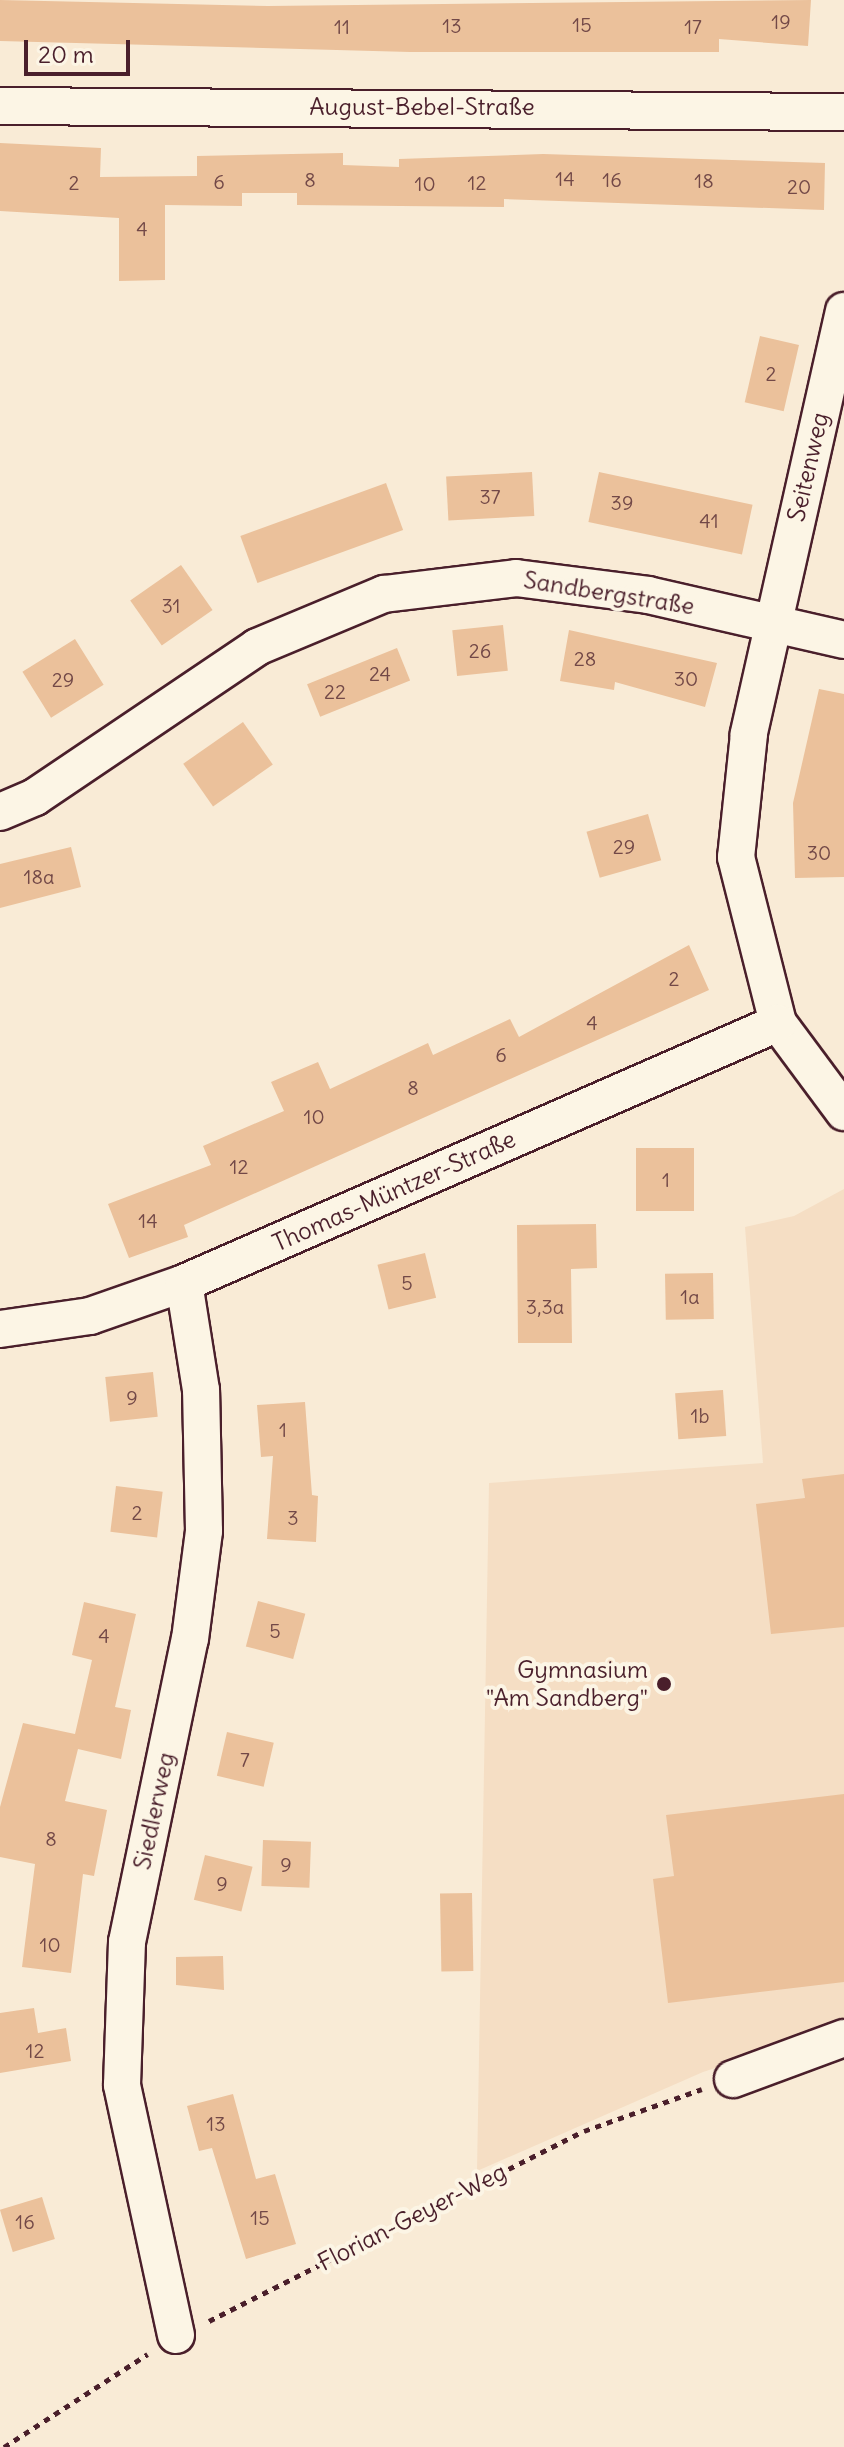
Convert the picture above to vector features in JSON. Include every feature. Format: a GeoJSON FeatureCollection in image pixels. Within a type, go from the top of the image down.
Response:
{"type":"FeatureCollection","features":[{"type":"Feature","properties":{"kind":"street","name":"August-Bebel-Straße"},"geometry":{"type":"LineString","coordinates":[[0,106],[844,112]]}},
{"type":"Feature","properties":{"kind":"street","name":"Seitenweg"},"geometry":{"type":"LineString","coordinates":[[778,1023],[736,857],[749,734],[844,311]]}},
{"type":"Feature","properties":{"kind":"street","name":"Sandbergstraße"},"geometry":{"type":"LineString","coordinates":[[0,812],[35,797],[257,647],[384,594],[516,578],[648,595],[844,640]]}},
{"type":"Feature","properties":{"kind":"street"},"geometry":{"type":"LineString","coordinates":[[778,1023],[844,1112]]}},
{"type":"Feature","properties":{"kind":"street","name":"Thomas-Müntzer-Straße"},"geometry":{"type":"LineString","coordinates":[[0,1329],[90,1316],[184,1283],[778,1023]]}},
{"type":"Feature","properties":{"kind":"street","name":"Siedlerweg"},"geometry":{"type":"LineString","coordinates":[[176,2335],[122,2085],[127,1942],[190,1639],[204,1531],[201,1390],[184,1283]]}},
{"type":"Feature","properties":{"kind":"street"},"geometry":{"type":"LineString","coordinates":[[733,2079],[844,2038]]}},
{"type":"Feature","properties":{"kind":"path","name":"Florian-Geyer-Weg"},"geometry":{"type":"LineString","coordinates":[[4,2447],[176,2335],[243,2307],[370,2234],[584,2131],[733,2079]]}},
{"type":"Feature","properties":{"kind":"shaded area","name":"Gymnasium \"Am Sandberg\""},"geometry":{"type":"Polygon","coordinates":[[[844,1189],[844,2026],[703,2072],[477,2171],[489,1483],[763,1463],[745,1227],[794,1216],[844,1189]]]}},
{"type":"Feature","properties":{"kind":"building"},"geometry":{"type":"Polygon","coordinates":[[[0,0],[268,6],[811,0],[808,46],[719,39],[719,52],[410,52],[0,41],[0,0]]]}},
{"type":"Feature","properties":{"kind":"building"},"geometry":{"type":"Polygon","coordinates":[[[0,143],[101,148],[100,177],[197,176],[197,156],[343,153],[343,165],[399,167],[399,159],[543,154],[825,163],[824,210],[504,199],[504,207],[297,205],[297,193],[242,193],[242,206],[165,205],[165,280],[119,281],[119,218],[0,211],[0,143]]]}},
{"type":"Feature","properties":{"kind":"building"},"geometry":{"type":"Polygon","coordinates":[[[760,336],[799,345],[784,411],[745,402],[760,336]]]}},
{"type":"Feature","properties":{"kind":"building"},"geometry":{"type":"Polygon","coordinates":[[[532,472],[534,516],[448,520],[446,477],[532,472]]]}},
{"type":"Feature","properties":{"kind":"building"},"geometry":{"type":"Polygon","coordinates":[[[599,472],[753,505],[742,555],[588,522],[599,472]]]}},
{"type":"Feature","properties":{"kind":"building"},"geometry":{"type":"Polygon","coordinates":[[[386,483],[403,530],[257,583],[240,536],[386,483]]]}},
{"type":"Feature","properties":{"kind":"building"},"geometry":{"type":"Polygon","coordinates":[[[181,565],[213,610],[162,646],[130,601],[181,565]]]}},
{"type":"Feature","properties":{"kind":"building"},"geometry":{"type":"Polygon","coordinates":[[[503,625],[508,671],[457,676],[452,630],[503,625]]]}},
{"type":"Feature","properties":{"kind":"building"},"geometry":{"type":"Polygon","coordinates":[[[569,630],[717,663],[705,707],[615,682],[614,690],[560,681],[569,630]]]}},
{"type":"Feature","properties":{"kind":"building"},"geometry":{"type":"Polygon","coordinates":[[[75,639],[104,685],[51,718],[22,672],[75,639]]]}},
{"type":"Feature","properties":{"kind":"building"},"geometry":{"type":"Polygon","coordinates":[[[397,648],[410,680],[320,717],[307,684],[397,648]]]}},
{"type":"Feature","properties":{"kind":"building"},"geometry":{"type":"Polygon","coordinates":[[[819,689],[844,694],[844,877],[795,878],[793,803],[819,689]]]}},
{"type":"Feature","properties":{"kind":"building"},"geometry":{"type":"Polygon","coordinates":[[[243,722],[273,765],[213,806],[183,764],[243,722]]]}},
{"type":"Feature","properties":{"kind":"building"},"geometry":{"type":"Polygon","coordinates":[[[648,814],[661,860],[600,878],[586,832],[648,814]]]}},
{"type":"Feature","properties":{"kind":"building"},"geometry":{"type":"Polygon","coordinates":[[[71,847],[81,887],[0,908],[0,864],[71,847]]]}},
{"type":"Feature","properties":{"kind":"building"},"geometry":{"type":"Polygon","coordinates":[[[689,945],[709,990],[184,1225],[188,1237],[129,1258],[108,1204],[211,1165],[203,1146],[284,1111],[271,1082],[318,1062],[330,1089],[428,1043],[433,1055],[510,1019],[519,1037],[689,945]]]}},
{"type":"Feature","properties":{"kind":"building"},"geometry":{"type":"Polygon","coordinates":[[[636,1148],[694,1148],[694,1211],[636,1211],[636,1148]]]}},
{"type":"Feature","properties":{"kind":"building"},"geometry":{"type":"Polygon","coordinates":[[[596,1224],[597,1268],[571,1269],[572,1343],[518,1343],[517,1225],[596,1224]]]}},
{"type":"Feature","properties":{"kind":"building"},"geometry":{"type":"Polygon","coordinates":[[[425,1253],[436,1298],[389,1309],[377,1265],[425,1253]]]}},
{"type":"Feature","properties":{"kind":"building"},"geometry":{"type":"Polygon","coordinates":[[[713,1273],[714,1319],[666,1320],[665,1274],[713,1273]]]}},
{"type":"Feature","properties":{"kind":"building"},"geometry":{"type":"Polygon","coordinates":[[[153,1372],[158,1417],[110,1422],[105,1377],[153,1372]]]}},
{"type":"Feature","properties":{"kind":"building"},"geometry":{"type":"Polygon","coordinates":[[[723,1390],[726,1436],[678,1439],[675,1393],[723,1390]]]}},
{"type":"Feature","properties":{"kind":"building"},"geometry":{"type":"Polygon","coordinates":[[[305,1402],[312,1495],[318,1496],[316,1542],[267,1539],[273,1456],[261,1457],[257,1405],[305,1402]]]}},
{"type":"Feature","properties":{"kind":"building"},"geometry":{"type":"Polygon","coordinates":[[[844,1474],[844,1627],[771,1634],[756,1504],[805,1498],[802,1479],[844,1474]]]}},
{"type":"Feature","properties":{"kind":"building"},"geometry":{"type":"Polygon","coordinates":[[[116,1486],[163,1492],[157,1537],[110,1532],[116,1486]]]}},
{"type":"Feature","properties":{"kind":"building"},"geometry":{"type":"Polygon","coordinates":[[[258,1601],[305,1614],[293,1659],[246,1646],[258,1601]]]}},
{"type":"Feature","properties":{"kind":"building"},"geometry":{"type":"Polygon","coordinates":[[[84,1602],[136,1614],[115,1707],[131,1710],[121,1759],[78,1749],[65,1801],[107,1810],[94,1876],[83,1874],[71,1973],[22,1967],[35,1864],[0,1857],[0,1807],[23,1723],[75,1734],[92,1660],[72,1655],[84,1602]]]}},
{"type":"Feature","properties":{"kind":"building"},"geometry":{"type":"Polygon","coordinates":[[[227,1732],[274,1743],[264,1787],[217,1776],[227,1732]]]}},
{"type":"Feature","properties":{"kind":"building"},"geometry":{"type":"Polygon","coordinates":[[[844,1794],[844,1982],[668,2003],[653,1879],[674,1876],[666,1815],[844,1794]]]}},
{"type":"Feature","properties":{"kind":"building"},"geometry":{"type":"Polygon","coordinates":[[[263,1840],[311,1842],[309,1888],[261,1886],[263,1840]]]}},
{"type":"Feature","properties":{"kind":"building"},"geometry":{"type":"Polygon","coordinates":[[[205,1855],[253,1867],[241,1911],[194,1900],[205,1855]]]}},
{"type":"Feature","properties":{"kind":"building"},"geometry":{"type":"Polygon","coordinates":[[[472,1893],[473,1971],[441,1972],[440,1894],[472,1893]]]}},
{"type":"Feature","properties":{"kind":"building"},"geometry":{"type":"Polygon","coordinates":[[[223,1956],[224,1990],[176,1985],[176,1957],[223,1956]]]}},
{"type":"Feature","properties":{"kind":"building"},"geometry":{"type":"Polygon","coordinates":[[[34,2008],[38,2033],[66,2028],[71,2061],[0,2073],[0,2013],[34,2008]]]}},
{"type":"Feature","properties":{"kind":"building"},"geometry":{"type":"Polygon","coordinates":[[[233,2094],[256,2179],[275,2174],[296,2244],[246,2259],[212,2148],[199,2151],[187,2106],[233,2094]]]}},
{"type":"Feature","properties":{"kind":"building"},"geometry":{"type":"Polygon","coordinates":[[[42,2197],[55,2239],[13,2252],[0,2210],[42,2197]]]}},
{"type":"Feature","properties":{"kind":"place","name":"Gymnasium \"Am Sandberg\""},"geometry":{"type":"Point","coordinates":[664,1684]}}]}
